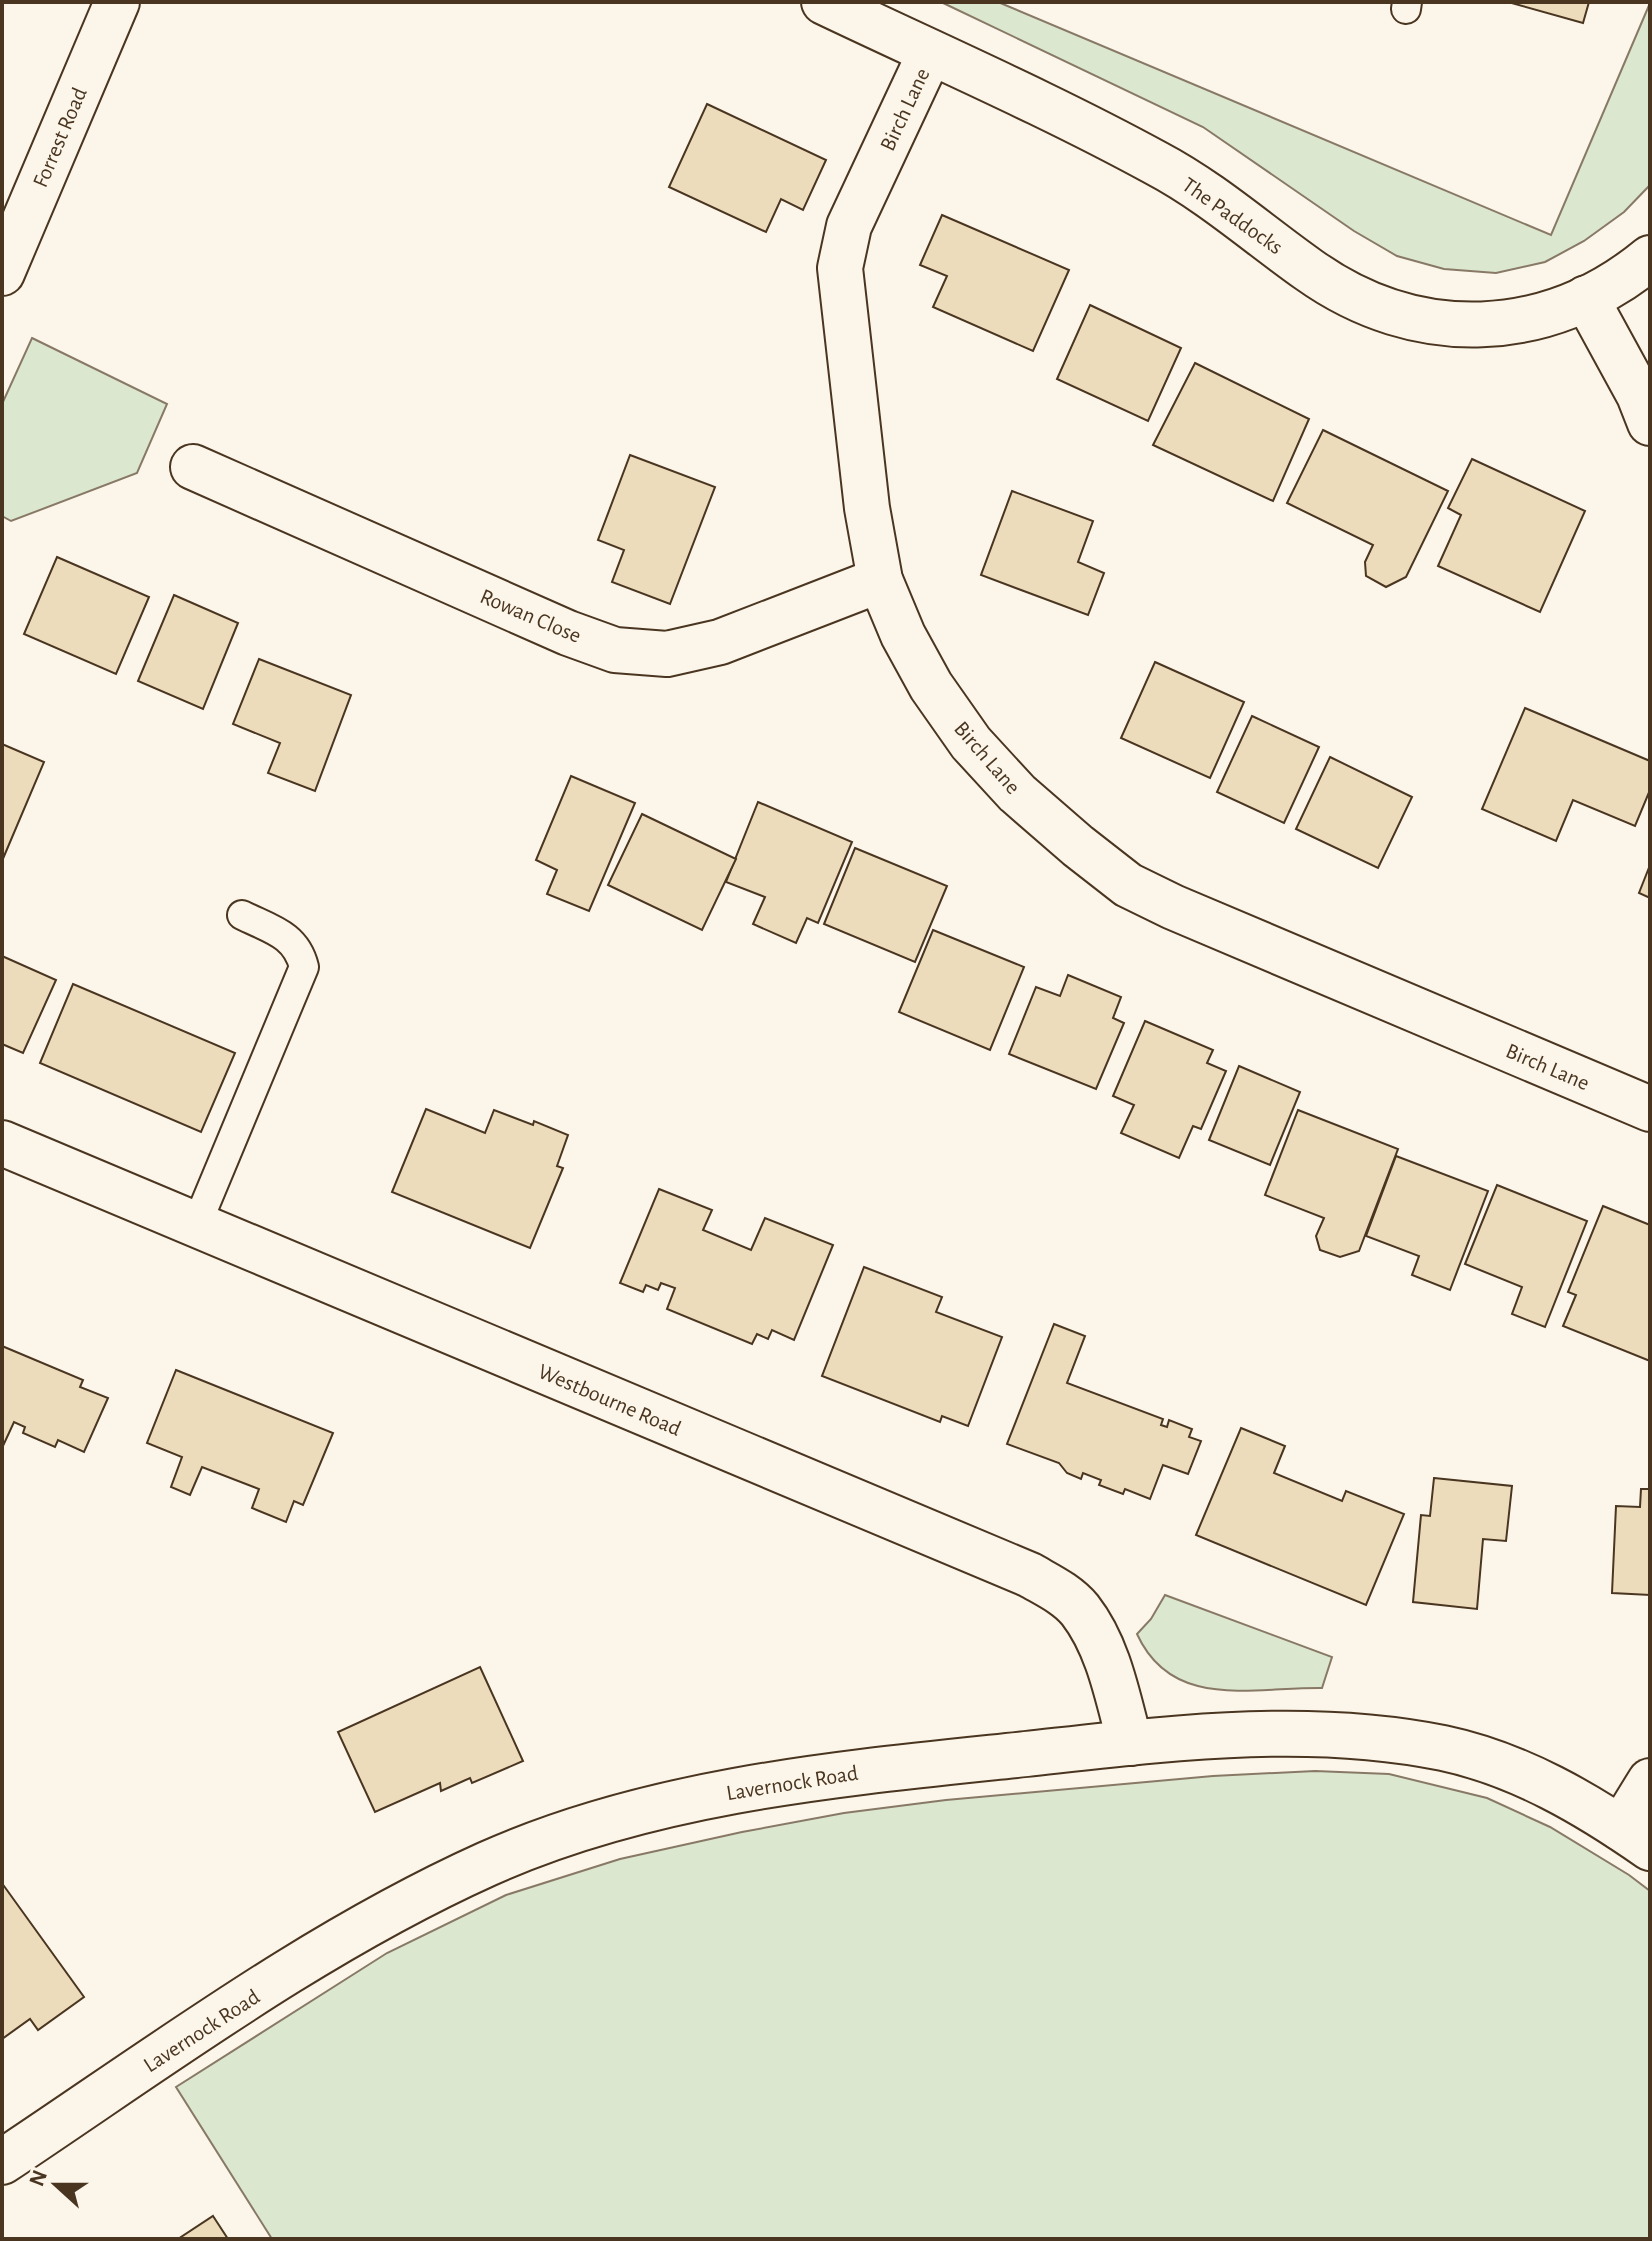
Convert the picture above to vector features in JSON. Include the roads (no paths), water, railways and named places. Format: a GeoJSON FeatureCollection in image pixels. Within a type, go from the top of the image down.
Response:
{"type":"FeatureCollection","features":[{"type":"Feature","properties":{"kind":"street","name":"Forrest Road"},"geometry":{"type":"LineString","coordinates":[[4,267],[117,2]]}},
{"type":"Feature","properties":{"kind":"street","name":"The Paddocks"},"geometry":{"type":"LineString","coordinates":[[824,2],[1158,164],[1257,230],[1311,272],[1360,299],[1408,317],[1455,326],[1497,325],[1540,318],[1634,272],[1650,258]]}},
{"type":"Feature","properties":{"kind":"street","name":"Birch Lane"},"geometry":{"type":"LineString","coordinates":[[930,53],[849,226],[840,268],[867,508],[880,580],[903,635],[931,686],[971,743],[1017,793],[1128,885],[1173,907],[1650,1109]]}},
{"type":"Feature","properties":{"kind":"street"},"geometry":{"type":"LineString","coordinates":[[1586,298],[1639,395],[1650,423]]}},
{"type":"Feature","properties":{"kind":"street","name":"Rowan Close"},"geometry":{"type":"LineString","coordinates":[[193,467],[568,633],[615,650],[667,654],[720,642],[880,580]]}},
{"type":"Feature","properties":{"kind":"street","name":"Westbourne Road"},"geometry":{"type":"LineString","coordinates":[[2,1143],[1030,1575],[1079,1609],[1096,1636],[1113,1681],[1130,1743]]}},
{"type":"Feature","properties":{"kind":"street","name":"Lavernock Road"},"geometry":{"type":"LineString","coordinates":[[2,2162],[327,1947],[438,1887],[534,1845],[625,1817],[740,1789],[859,1771],[1130,1743],[1301,1733],[1372,1737],[1446,1749],[1502,1765],[1559,1791],[1636,1838]]}},
{"type":"Feature","properties":{"kind":"street"},"geometry":{"type":"LineString","coordinates":[[1636,1838],[1650,1781]]}},
{"type":"Feature","properties":{"kind":"lane"},"geometry":{"type":"LineString","coordinates":[[196,1226],[304,967],[300,951],[289,938],[242,915]]}}]}
